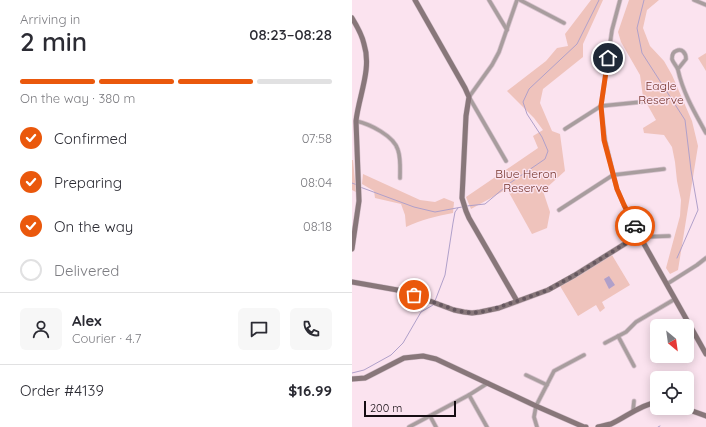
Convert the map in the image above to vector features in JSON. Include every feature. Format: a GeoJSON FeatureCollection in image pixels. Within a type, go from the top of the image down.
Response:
{"type":"FeatureCollection","features":[{"type":"Feature","properties":{"kind":"street"},"geometry":{"type":"LineString","coordinates":[[416,0],[506,161]]}},
{"type":"Feature","properties":{"kind":"street"},"geometry":{"type":"LineString","coordinates":[[490,0],[506,30]]}},
{"type":"Feature","properties":{"kind":"street"},"geometry":{"type":"LineString","coordinates":[[517,301],[469,218],[463,204],[462,192],[466,116],[469,97],[492,65],[499,52],[518,0],[564,23]]}},
{"type":"Feature","properties":{"kind":"street"},"geometry":{"type":"LineString","coordinates":[[620,0],[612,30],[601,106],[604,140],[617,189],[624,205],[684,319]]}},
{"type":"Feature","properties":{"kind":"street"},"geometry":{"type":"LineString","coordinates":[[694,0],[706,4]]}},
{"type":"Feature","properties":{"kind":"street"},"geometry":{"type":"LineString","coordinates":[[352,18],[364,42],[367,59],[356,121],[359,201],[352,249]]}},
{"type":"Feature","properties":{"kind":"street"},"geometry":{"type":"LineString","coordinates":[[678,70],[686,59],[686,54],[681,50],[676,51],[672,57],[678,70],[682,87],[706,133]]}},
{"type":"Feature","properties":{"kind":"street"},"geometry":{"type":"LineString","coordinates":[[565,129],[601,106],[641,102]]}},
{"type":"Feature","properties":{"kind":"street"},"geometry":{"type":"LineString","coordinates":[[352,125],[356,121]]}},
{"type":"Feature","properties":{"kind":"street"},"geometry":{"type":"LineString","coordinates":[[356,121],[365,123],[379,131],[388,137],[394,144],[398,150],[400,158],[400,178]]}},
{"type":"Feature","properties":{"kind":"street"},"geometry":{"type":"LineString","coordinates":[[559,210],[613,175],[664,169]]}},
{"type":"Feature","properties":{"kind":"street"},"geometry":{"type":"LineString","coordinates":[[352,282],[403,291],[455,310],[472,313],[480,312],[498,308],[548,290],[640,236],[669,236]]}},
{"type":"Feature","properties":{"kind":"street"},"geometry":{"type":"LineString","coordinates":[[667,284],[706,258]]}},
{"type":"Feature","properties":{"kind":"street"},"geometry":{"type":"LineString","coordinates":[[605,343],[626,332],[636,322],[675,299]]}},
{"type":"Feature","properties":{"kind":"street"},"geometry":{"type":"LineString","coordinates":[[618,336],[634,366]]}},
{"type":"Feature","properties":{"kind":"street"},"geometry":{"type":"LineString","coordinates":[[694,336],[706,354]]}},
{"type":"Feature","properties":{"kind":"street"},"geometry":{"type":"LineString","coordinates":[[537,427],[534,417],[536,406],[554,371],[584,355]]}},
{"type":"Feature","properties":{"kind":"street"},"geometry":{"type":"LineString","coordinates":[[352,379],[365,378],[404,358],[423,356],[436,359],[536,406],[586,427]]}},
{"type":"Feature","properties":{"kind":"street"},"geometry":{"type":"LineString","coordinates":[[526,375],[547,385]]}},
{"type":"Feature","properties":{"kind":"street"},"geometry":{"type":"LineString","coordinates":[[411,427],[488,383]]}},
{"type":"Feature","properties":{"kind":"street"},"geometry":{"type":"LineString","coordinates":[[469,395],[487,427]]}},
{"type":"Feature","properties":{"kind":"street"},"geometry":{"type":"LineString","coordinates":[[634,411],[634,401],[640,408]]}},
{"type":"Feature","properties":{"kind":"street"},"geometry":{"type":"LineString","coordinates":[[598,427],[610,424],[650,403]]}},
{"type":"Feature","properties":{"kind":"street"},"geometry":{"type":"LineString","coordinates":[[694,412],[706,416]]}},
{"type":"Feature","properties":{"kind":"street"},"geometry":{"type":"LineString","coordinates":[[430,416],[436,427]]}},
{"type":"Feature","properties":{"kind":"green space","name":"Blue Heron Reserve"},"geometry":{"type":"Polygon","coordinates":[[[591,0],[603,0],[583,44],[583,57],[543,89],[540,103],[552,131],[560,134],[565,171],[543,191],[550,212],[547,228],[532,234],[507,189],[471,209],[466,197],[538,148],[533,136],[543,130],[534,118],[507,91],[546,61],[557,48],[568,46],[565,34],[591,0]]]}},
{"type":"Feature","properties":{"kind":"green space","name":"Eagle Reserve"},"geometry":{"type":"Polygon","coordinates":[[[629,0],[659,0],[647,10],[643,28],[650,46],[664,61],[672,75],[692,121],[698,146],[678,270],[670,274],[666,268],[680,216],[681,200],[672,147],[664,135],[644,133],[643,128],[656,120],[643,97],[640,75],[621,42],[618,32],[629,0]]]}},
{"type":"Feature","properties":{"kind":"green space"},"geometry":{"type":"Polygon","coordinates":[[[706,53],[706,71],[698,58],[706,53]]]}},
{"type":"Feature","properties":{"kind":"green space"},"geometry":{"type":"Polygon","coordinates":[[[353,160],[356,192],[352,190],[353,160]]]}},
{"type":"Feature","properties":{"kind":"green space"},"geometry":{"type":"Polygon","coordinates":[[[363,174],[420,200],[435,202],[444,198],[454,202],[453,213],[429,218],[406,227],[405,215],[401,204],[375,198],[374,191],[362,184],[363,174]]]}},
{"type":"Feature","properties":{"kind":"green space"},"geometry":{"type":"Polygon","coordinates":[[[612,255],[630,285],[602,302],[605,308],[600,312],[596,305],[578,316],[560,286],[612,255]]]}},
{"type":"Feature","properties":{"kind":"shaded area"},"geometry":{"type":"Polygon","coordinates":[[[609,276],[615,285],[609,289],[604,279],[609,276]]]}},
{"type":"Feature","properties":{"kind":"waterway"},"geometry":{"type":"LineString","coordinates":[[467,206],[485,204],[510,183],[545,159],[548,151],[542,137],[527,114],[523,102],[529,89],[577,44],[599,0]]}},
{"type":"Feature","properties":{"kind":"waterway"},"geometry":{"type":"LineString","coordinates":[[644,0],[637,28],[642,53],[685,120],[691,170],[698,210],[677,258]]}},
{"type":"Feature","properties":{"kind":"waterway"},"geometry":{"type":"LineString","coordinates":[[352,183],[357,185]]}},
{"type":"Feature","properties":{"kind":"waterway"},"geometry":{"type":"LineString","coordinates":[[360,187],[414,207],[435,212],[462,207]]}},
{"type":"Feature","properties":{"kind":"waterway"},"geometry":{"type":"LineString","coordinates":[[435,301],[445,275],[455,212],[458,208]]}},
{"type":"Feature","properties":{"kind":"waterway"},"geometry":{"type":"LineString","coordinates":[[352,373],[364,370],[391,355],[403,343],[421,312],[434,304]]}},
{"type":"Feature","properties":{"kind":"way so far"},"geometry":{"type":"LineString","coordinates":[[414,295],[464,312],[472,313],[498,308],[548,290],[575,275],[639,235],[635,226]]}},
{"type":"Feature","properties":{"kind":"route"},"geometry":{"type":"LineString","coordinates":[[608,58],[601,106],[604,140],[617,189],[635,226]]}}]}
